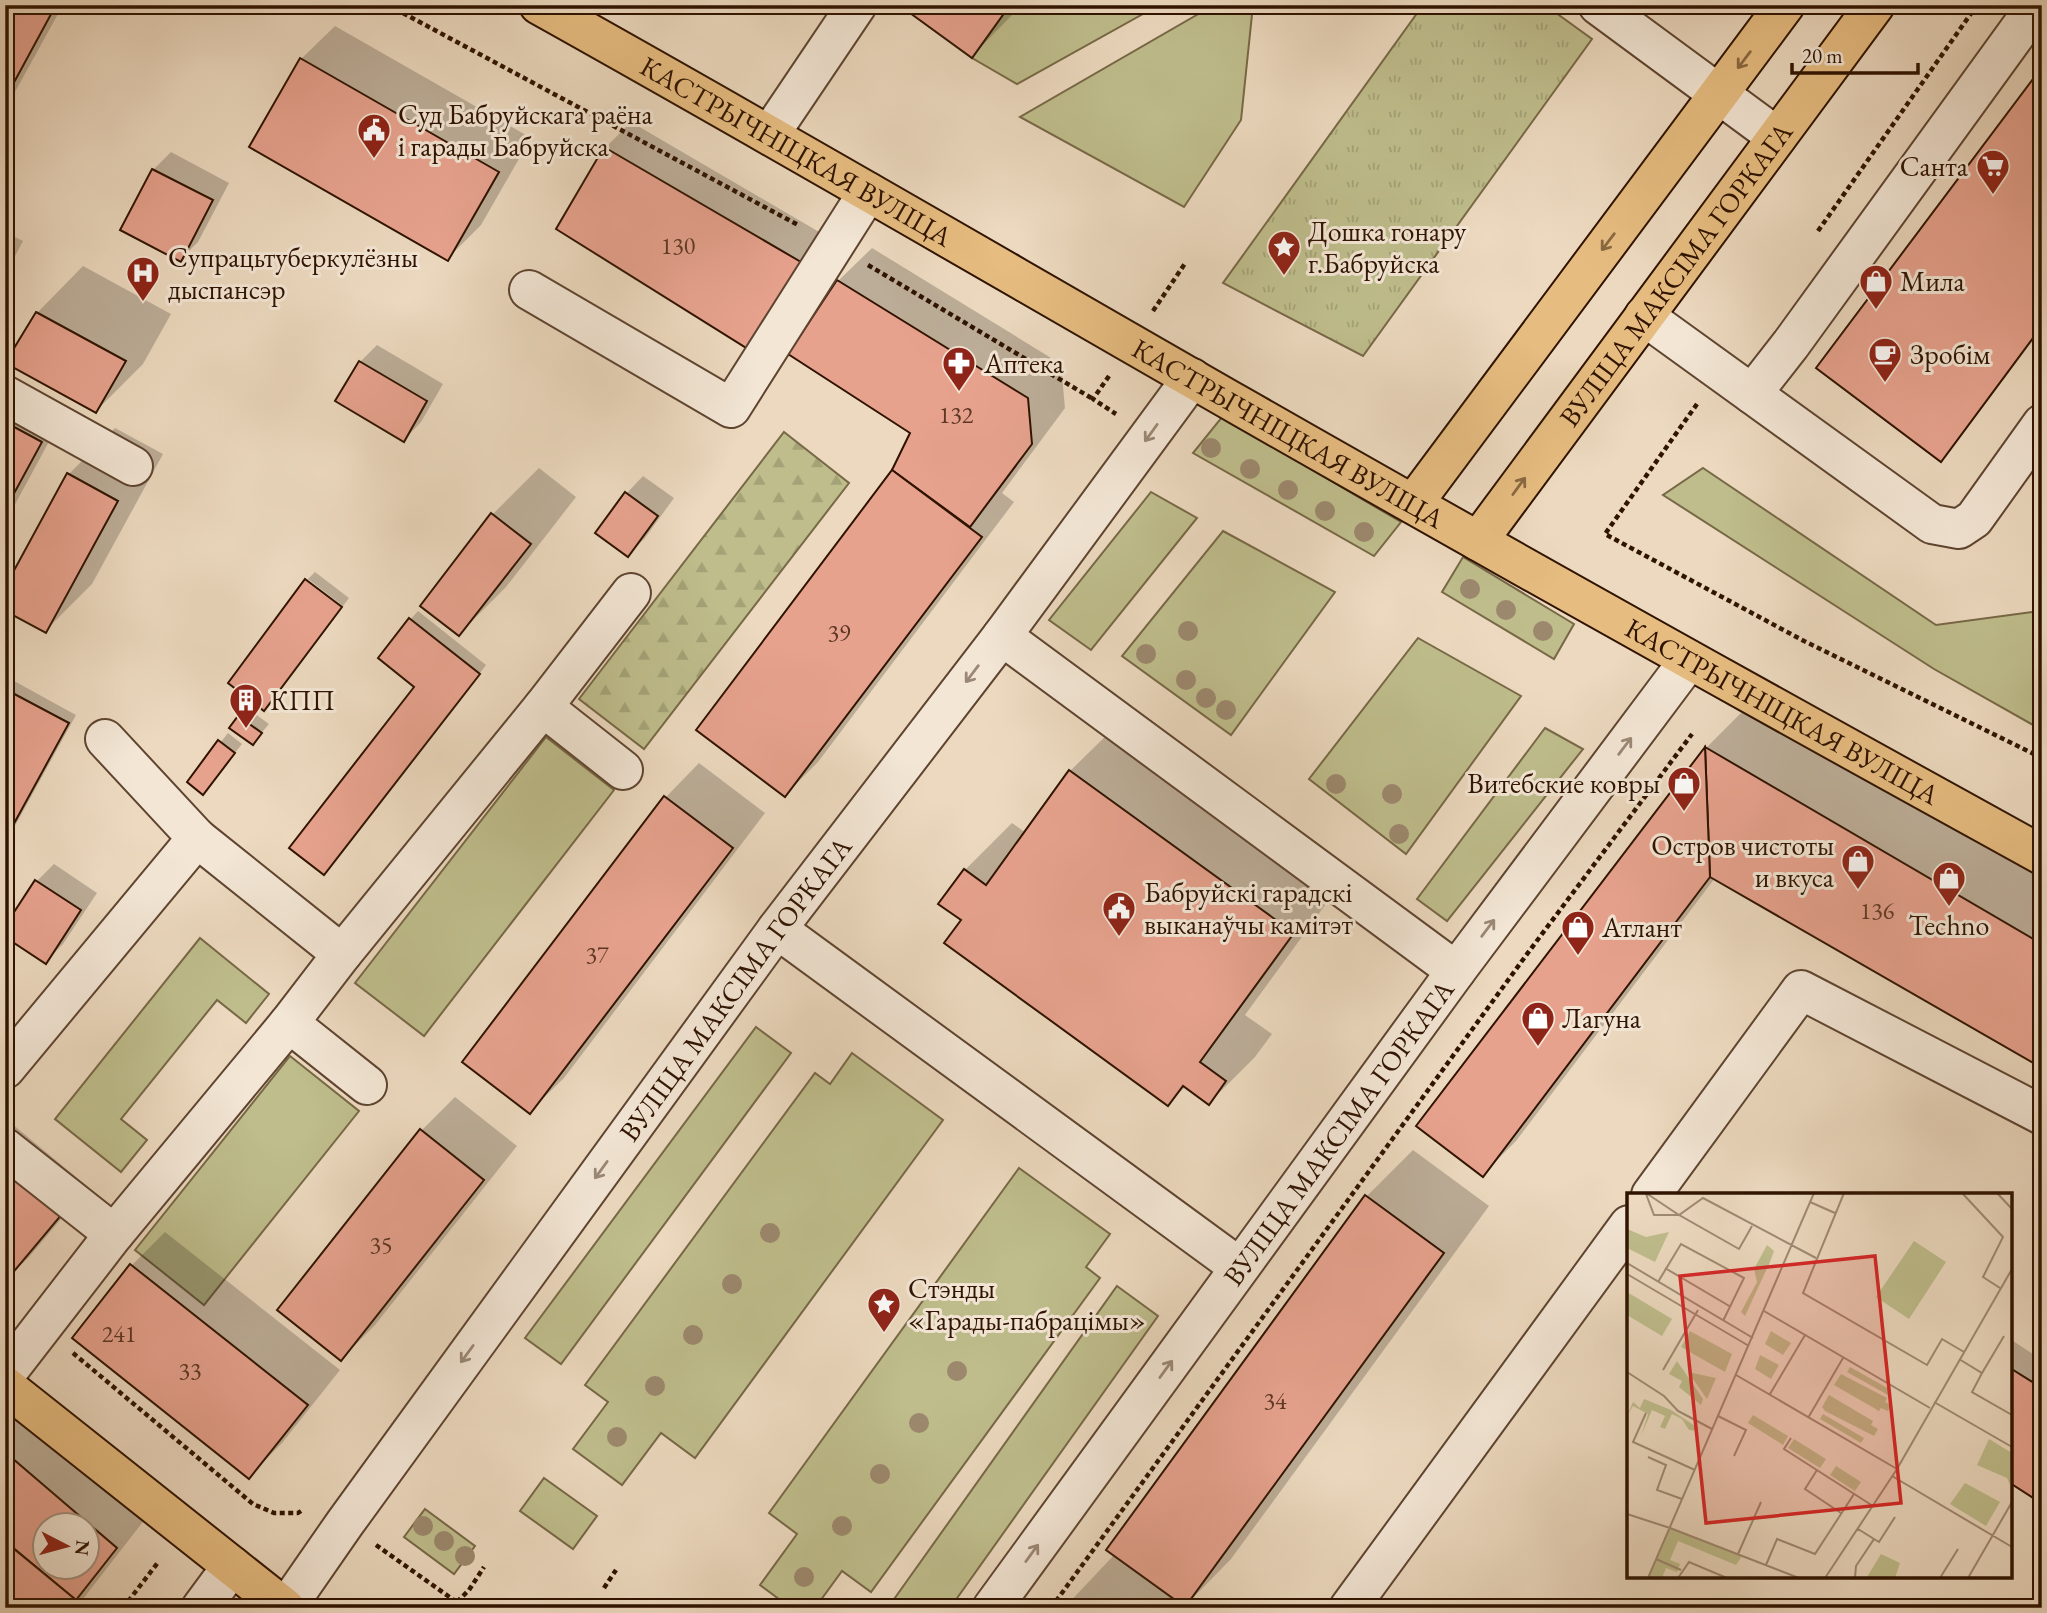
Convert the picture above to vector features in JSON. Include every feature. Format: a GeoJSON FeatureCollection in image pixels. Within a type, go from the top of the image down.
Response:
{"type":"FeatureCollection","features":[{"type":"Feature","properties":{"kind":"main road","name":"КАСТРЫЧНІЦКАЯ ВУЛІЦА"},"geometry":{"type":"LineString","coordinates":[[539,5],[770,134],[1413,505],[2042,855]]}},
{"type":"Feature","properties":{"kind":"main road"},"geometry":{"type":"LineString","coordinates":[[1413,505],[1785,5]]}},
{"type":"Feature","properties":{"kind":"main road","name":"ВУЛІЦА МАКСІМА ГОРКАГА"},"geometry":{"type":"LineString","coordinates":[[1478,541],[1875,5]]}},
{"type":"Feature","properties":{"kind":"main road"},"geometry":{"type":"LineString","coordinates":[[5,1386],[286,1608]]}},
{"type":"Feature","properties":{"kind":"street"},"geometry":{"type":"LineString","coordinates":[[770,134],[857,5]]}},
{"type":"Feature","properties":{"kind":"street"},"geometry":{"type":"LineString","coordinates":[[1598,5],[1777,137]]}},
{"type":"Feature","properties":{"kind":"street"},"geometry":{"type":"LineString","coordinates":[[1752,394],[2037,5]]}},
{"type":"Feature","properties":{"kind":"street"},"geometry":{"type":"LineString","coordinates":[[529,290],[731,408],[868,192]]}},
{"type":"Feature","properties":{"kind":"street"},"geometry":{"type":"LineString","coordinates":[[1644,316],[1932,524],[1959,529],[1974,519],[2042,424]]}},
{"type":"Feature","properties":{"kind":"street","name":"ВУЛІЦА МАКСІМА ГОРКАГА"},"geometry":{"type":"LineString","coordinates":[[286,1608],[345,1522],[777,929],[1002,636],[1192,378]]}},
{"type":"Feature","properties":{"kind":"street"},"geometry":{"type":"LineString","coordinates":[[5,395],[133,466]]}},
{"type":"Feature","properties":{"kind":"street"},"geometry":{"type":"LineString","coordinates":[[5,1375],[114,1234],[289,1023],[631,593]]}},
{"type":"Feature","properties":{"kind":"street"},"geometry":{"type":"LineString","coordinates":[[1002,636],[1456,971]]}},
{"type":"Feature","properties":{"kind":"street","name":"ВУЛІЦА МАКСІМА ГОРКАГА"},"geometry":{"type":"LineString","coordinates":[[992,1608],[1456,971],[1689,660]]}},
{"type":"Feature","properties":{"kind":"street"},"geometry":{"type":"LineString","coordinates":[[543,707],[623,770]]}},
{"type":"Feature","properties":{"kind":"street"},"geometry":{"type":"LineString","coordinates":[[106,739],[197,838],[342,954]]}},
{"type":"Feature","properties":{"kind":"street"},"geometry":{"type":"LineString","coordinates":[[5,1069],[197,838]]}},
{"type":"Feature","properties":{"kind":"street"},"geometry":{"type":"LineString","coordinates":[[777,929],[1240,1268]]}},
{"type":"Feature","properties":{"kind":"street"},"geometry":{"type":"LineString","coordinates":[[1652,1193],[1801,990],[2042,1115]]}},
{"type":"Feature","properties":{"kind":"street"},"geometry":{"type":"LineString","coordinates":[[289,1023],[367,1085]]}},
{"type":"Feature","properties":{"kind":"street"},"geometry":{"type":"LineString","coordinates":[[5,1147],[114,1234]]}},
{"type":"Feature","properties":{"kind":"street"},"geometry":{"type":"LineString","coordinates":[[1349,1608],[1627,1228]]}},
{"type":"Feature","properties":{"kind":"street"},"geometry":{"type":"LineString","coordinates":[[201,1608],[232,1566]]}},
{"type":"Feature","properties":{"kind":"path"},"geometry":{"type":"LineString","coordinates":[[388,5],[834,245],[1093,399]]}},
{"type":"Feature","properties":{"kind":"path"},"geometry":{"type":"LineString","coordinates":[[1605,534],[1804,641],[2042,758]]}},
{"type":"Feature","properties":{"kind":"path"},"geometry":{"type":"LineString","coordinates":[[1051,1608],[1522,961],[1692,734]]}},
{"type":"Feature","properties":{"kind":"path"},"geometry":{"type":"LineString","coordinates":[[42,1326],[253,1504],[274,1513],[298,1513],[306,1506]]}},
{"type":"Feature","properties":{"kind":"path"},"geometry":{"type":"LineString","coordinates":[[372,1542],[465,1608]]}},
{"type":"Feature","properties":{"kind":"path"},"geometry":{"type":"LineString","coordinates":[[124,1608],[161,1557]]}},
{"type":"Feature","properties":{"kind":"path"},"geometry":{"type":"LineString","coordinates":[[457,1602],[469,1590],[484,1567]]}},
{"type":"Feature","properties":{"kind":"path"},"geometry":{"type":"LineString","coordinates":[[604,1588],[616,1570]]}},
{"type":"Feature","properties":{"kind":"path"},"geometry":{"type":"LineString","coordinates":[[523,1608],[529,1600]]}},
{"type":"Feature","properties":{"kind":"green space"},"geometry":{"type":"Polygon","coordinates":[[[1010,5],[1159,5],[1017,84],[972,58],[1010,5]]]}},
{"type":"Feature","properties":{"kind":"green space"},"geometry":{"type":"Polygon","coordinates":[[[1214,5],[1253,5],[1241,120],[1184,207],[1020,117],[1214,5]]]}},
{"type":"Feature","properties":{"kind":"green space"},"geometry":{"type":"Polygon","coordinates":[[[1423,5],[1545,5],[1592,39],[1363,356],[1223,283],[1423,5]]]}},
{"type":"Feature","properties":{"kind":"green space"},"geometry":{"type":"Polygon","coordinates":[[[1222,417],[1401,522],[1374,556],[1193,453],[1222,417]]]}},
{"type":"Feature","properties":{"kind":"green space"},"geometry":{"type":"Polygon","coordinates":[[[784,432],[849,483],[644,749],[579,699],[784,432]]]}},
{"type":"Feature","properties":{"kind":"green space"},"geometry":{"type":"Polygon","coordinates":[[[1703,468],[1936,625],[2042,612],[2042,730],[1934,669],[1663,495],[1703,468]]]}},
{"type":"Feature","properties":{"kind":"green space"},"geometry":{"type":"Polygon","coordinates":[[[1151,492],[1197,518],[1091,650],[1049,620],[1151,492]]]}},
{"type":"Feature","properties":{"kind":"green space"},"geometry":{"type":"Polygon","coordinates":[[[1223,531],[1335,592],[1231,735],[1122,656],[1223,531]]]}},
{"type":"Feature","properties":{"kind":"green space"},"geometry":{"type":"Polygon","coordinates":[[[1463,557],[1574,624],[1554,659],[1442,592],[1463,557]]]}},
{"type":"Feature","properties":{"kind":"green space"},"geometry":{"type":"Polygon","coordinates":[[[1418,638],[1521,696],[1406,854],[1309,779],[1418,638]]]}},
{"type":"Feature","properties":{"kind":"green space"},"geometry":{"type":"Polygon","coordinates":[[[1545,728],[1583,749],[1447,921],[1417,899],[1545,728]]]}},
{"type":"Feature","properties":{"kind":"green space"},"geometry":{"type":"Polygon","coordinates":[[[546,737],[614,790],[424,1036],[355,983],[546,737]]]}},
{"type":"Feature","properties":{"kind":"green space"},"geometry":{"type":"Polygon","coordinates":[[[200,938],[269,994],[246,1023],[217,1000],[121,1119],[147,1140],[121,1172],[55,1119],[200,938]]]}},
{"type":"Feature","properties":{"kind":"green space"},"geometry":{"type":"Polygon","coordinates":[[[756,1027],[791,1053],[561,1364],[525,1338],[756,1027]]]}},
{"type":"Feature","properties":{"kind":"green space"},"geometry":{"type":"Polygon","coordinates":[[[852,1053],[943,1120],[695,1458],[661,1433],[622,1485],[573,1449],[608,1402],[585,1385],[815,1073],[830,1084],[852,1053]]]}},
{"type":"Feature","properties":{"kind":"green space"},"geometry":{"type":"Polygon","coordinates":[[[290,1056],[359,1111],[204,1305],[135,1250],[290,1056]]]}},
{"type":"Feature","properties":{"kind":"green space"},"geometry":{"type":"Polygon","coordinates":[[[1019,1168],[1110,1234],[1086,1267],[1100,1278],[871,1592],[842,1571],[815,1608],[791,1608],[760,1585],[797,1534],[769,1513],[1019,1168]]]}},
{"type":"Feature","properties":{"kind":"green space"},"geometry":{"type":"Polygon","coordinates":[[[1117,1286],[1158,1316],[950,1608],[900,1608],[892,1602],[1117,1286]]]}},
{"type":"Feature","properties":{"kind":"green space"},"geometry":{"type":"Polygon","coordinates":[[[544,1478],[597,1516],[573,1549],[520,1511],[544,1478]]]}},
{"type":"Feature","properties":{"kind":"green space"},"geometry":{"type":"Polygon","coordinates":[[[425,1509],[475,1546],[454,1574],[404,1537],[425,1509]]]}},
{"type":"Feature","properties":{"kind":"building"},"geometry":{"type":"Polygon","coordinates":[[[5,5],[56,5],[5,99],[5,5]]]}},
{"type":"Feature","properties":{"kind":"building"},"geometry":{"type":"Polygon","coordinates":[[[899,5],[1010,5],[972,58],[899,5]]]}},
{"type":"Feature","properties":{"kind":"building","name":"Суд Бабруйскага раёна і гарады Бабруйска"},"geometry":{"type":"Polygon","coordinates":[[[300,58],[499,172],[448,261],[249,147],[300,58]]]}},
{"type":"Feature","properties":{"kind":"building","name":"Санта"},"geometry":{"type":"Polygon","coordinates":[[[2042,67],[2042,326],[1941,462],[1816,368],[2042,67]]]}},
{"type":"Feature","properties":{"kind":"building"},"geometry":{"type":"Polygon","coordinates":[[[604,147],[801,262],[748,349],[556,229],[604,147]]]}},
{"type":"Feature","properties":{"kind":"building"},"geometry":{"type":"Polygon","coordinates":[[[152,169],[213,200],[181,262],[120,230],[152,169]]]}},
{"type":"Feature","properties":{"kind":"building"},"geometry":{"type":"Polygon","coordinates":[[[837,280],[1028,398],[1032,444],[970,527],[892,470],[910,433],[788,354],[837,280]]]}},
{"type":"Feature","properties":{"kind":"building"},"geometry":{"type":"Polygon","coordinates":[[[36,312],[126,361],[96,413],[5,363],[36,312]]]}},
{"type":"Feature","properties":{"kind":"building"},"geometry":{"type":"Polygon","coordinates":[[[359,361],[427,401],[404,442],[335,401],[359,361]]]}},
{"type":"Feature","properties":{"kind":"building"},"geometry":{"type":"Polygon","coordinates":[[[5,422],[42,442],[5,510],[5,422]]]}},
{"type":"Feature","properties":{"kind":"building"},"geometry":{"type":"Polygon","coordinates":[[[892,470],[982,537],[785,797],[696,730],[892,470]]]}},
{"type":"Feature","properties":{"kind":"building"},"geometry":{"type":"Polygon","coordinates":[[[67,473],[118,501],[46,633],[5,611],[5,587],[67,473]]]}},
{"type":"Feature","properties":{"kind":"building"},"geometry":{"type":"Polygon","coordinates":[[[625,492],[658,516],[628,557],[595,533],[625,492]]]}},
{"type":"Feature","properties":{"kind":"building"},"geometry":{"type":"Polygon","coordinates":[[[491,513],[531,544],[459,636],[420,606],[491,513]]]}},
{"type":"Feature","properties":{"kind":"building"},"geometry":{"type":"Polygon","coordinates":[[[305,579],[342,607],[264,711],[228,683],[305,579]]]}},
{"type":"Feature","properties":{"kind":"building"},"geometry":{"type":"Polygon","coordinates":[[[409,618],[480,674],[324,875],[289,848],[414,687],[378,658],[409,618]]]}},
{"type":"Feature","properties":{"kind":"building"},"geometry":{"type":"Polygon","coordinates":[[[5,689],[69,723],[5,840],[5,689]]]}},
{"type":"Feature","properties":{"kind":"building","name":"КПП"},"geometry":{"type":"Polygon","coordinates":[[[238,716],[262,733],[253,745],[229,728],[238,716]]]}},
{"type":"Feature","properties":{"kind":"building"},"geometry":{"type":"Polygon","coordinates":[[[218,740],[235,753],[203,795],[187,782],[218,740]]]}},
{"type":"Feature","properties":{"kind":"building"},"geometry":{"type":"Polygon","coordinates":[[[1705,747],[2042,944],[2042,1068],[1710,877],[1705,747]]]}},
{"type":"Feature","properties":{"kind":"building"},"geometry":{"type":"Polygon","coordinates":[[[1705,747],[1710,877],[1483,1177],[1416,1126],[1705,747]]]}},
{"type":"Feature","properties":{"kind":"building","name":"Бабруйскі гарадскі выканаўчы камітэт"},"geometry":{"type":"Polygon","coordinates":[[[1069,770],[1294,933],[1200,1062],[1226,1081],[1209,1105],[1183,1086],[1168,1106],[944,943],[961,920],[938,904],[964,869],[986,885],[1069,770]]]}},
{"type":"Feature","properties":{"kind":"building"},"geometry":{"type":"Polygon","coordinates":[[[664,796],[733,848],[530,1114],[462,1062],[664,796]]]}},
{"type":"Feature","properties":{"kind":"building"},"geometry":{"type":"Polygon","coordinates":[[[35,880],[81,910],[46,964],[5,937],[5,926],[35,880]]]}},
{"type":"Feature","properties":{"kind":"building"},"geometry":{"type":"Polygon","coordinates":[[[420,1129],[484,1180],[341,1361],[277,1310],[420,1129]]]}},
{"type":"Feature","properties":{"kind":"building"},"geometry":{"type":"Polygon","coordinates":[[[5,1165],[63,1213],[5,1282],[5,1165]]]}},
{"type":"Feature","properties":{"kind":"building"},"geometry":{"type":"Polygon","coordinates":[[[1365,1195],[1444,1253],[1185,1607],[1106,1550],[1365,1195]]]}},
{"type":"Feature","properties":{"kind":"building"},"geometry":{"type":"Polygon","coordinates":[[[130,1264],[308,1405],[249,1479],[72,1338],[130,1264]]]}},
{"type":"Feature","properties":{"kind":"building"},"geometry":{"type":"Polygon","coordinates":[[[2012,1369],[2042,1388],[2041,1503],[2012,1484],[2012,1369]]]}},
{"type":"Feature","properties":{"kind":"building"},"geometry":{"type":"Polygon","coordinates":[[[5,1452],[75,1512],[32,1512],[32,1563],[5,1541],[5,1452]]]}},
{"type":"Feature","properties":{"kind":"building"},"geometry":{"type":"Polygon","coordinates":[[[102,1535],[117,1548],[102,1567],[102,1535]]]}},
{"type":"Feature","properties":{"kind":"building"},"geometry":{"type":"Polygon","coordinates":[[[8,1544],[32,1564],[32,1582],[54,1582],[76,1600],[70,1608],[5,1608],[5,1547],[8,1544]]]}},
{"type":"Feature","properties":{"kind":"building"},"geometry":{"type":"Polygon","coordinates":[[[54,1582],[90,1582],[76,1600],[54,1582]]]}},
{"type":"Feature","properties":{"kind":"place","name":"Суд Бабруйскага раёна і гарады Бабруйска"},"geometry":{"type":"Point","coordinates":[374,160]}},
{"type":"Feature","properties":{"kind":"place","name":"Санта"},"geometry":{"type":"Point","coordinates":[1993,196]}},
{"type":"Feature","properties":{"kind":"place","name":"Дошка гонару г.Бабруйска"},"geometry":{"type":"Point","coordinates":[1284,277]}},
{"type":"Feature","properties":{"kind":"place","name":"Супрацьтуберкулёзны дыспансэр"},"geometry":{"type":"Point","coordinates":[143,303]}},
{"type":"Feature","properties":{"kind":"place","name":"Мила"},"geometry":{"type":"Point","coordinates":[1876,311]}},
{"type":"Feature","properties":{"kind":"place","name":"Зробім"},"geometry":{"type":"Point","coordinates":[1885,384]}},
{"type":"Feature","properties":{"kind":"place","name":"Аптека"},"geometry":{"type":"Point","coordinates":[959,393]}},
{"type":"Feature","properties":{"kind":"place","name":"КПП"},"geometry":{"type":"Point","coordinates":[246,730]}},
{"type":"Feature","properties":{"kind":"place","name":"Витебские ковры"},"geometry":{"type":"Point","coordinates":[1684,813]}},
{"type":"Feature","properties":{"kind":"place","name":"Остров чистоты и вкуса"},"geometry":{"type":"Point","coordinates":[1858,891]}},
{"type":"Feature","properties":{"kind":"place","name":"Techno"},"geometry":{"type":"Point","coordinates":[1949,908]}},
{"type":"Feature","properties":{"kind":"place","name":"Бабруйскі гарадскі выканаўчы камітэт"},"geometry":{"type":"Point","coordinates":[1119,938]}},
{"type":"Feature","properties":{"kind":"place","name":"Атлант"},"geometry":{"type":"Point","coordinates":[1578,957]}},
{"type":"Feature","properties":{"kind":"place","name":"Лагуна"},"geometry":{"type":"Point","coordinates":[1538,1048]}},
{"type":"Feature","properties":{"kind":"place","name":"Стэнды «Гарады-пабрацімы»"},"geometry":{"type":"Point","coordinates":[884,1334]}}]}
